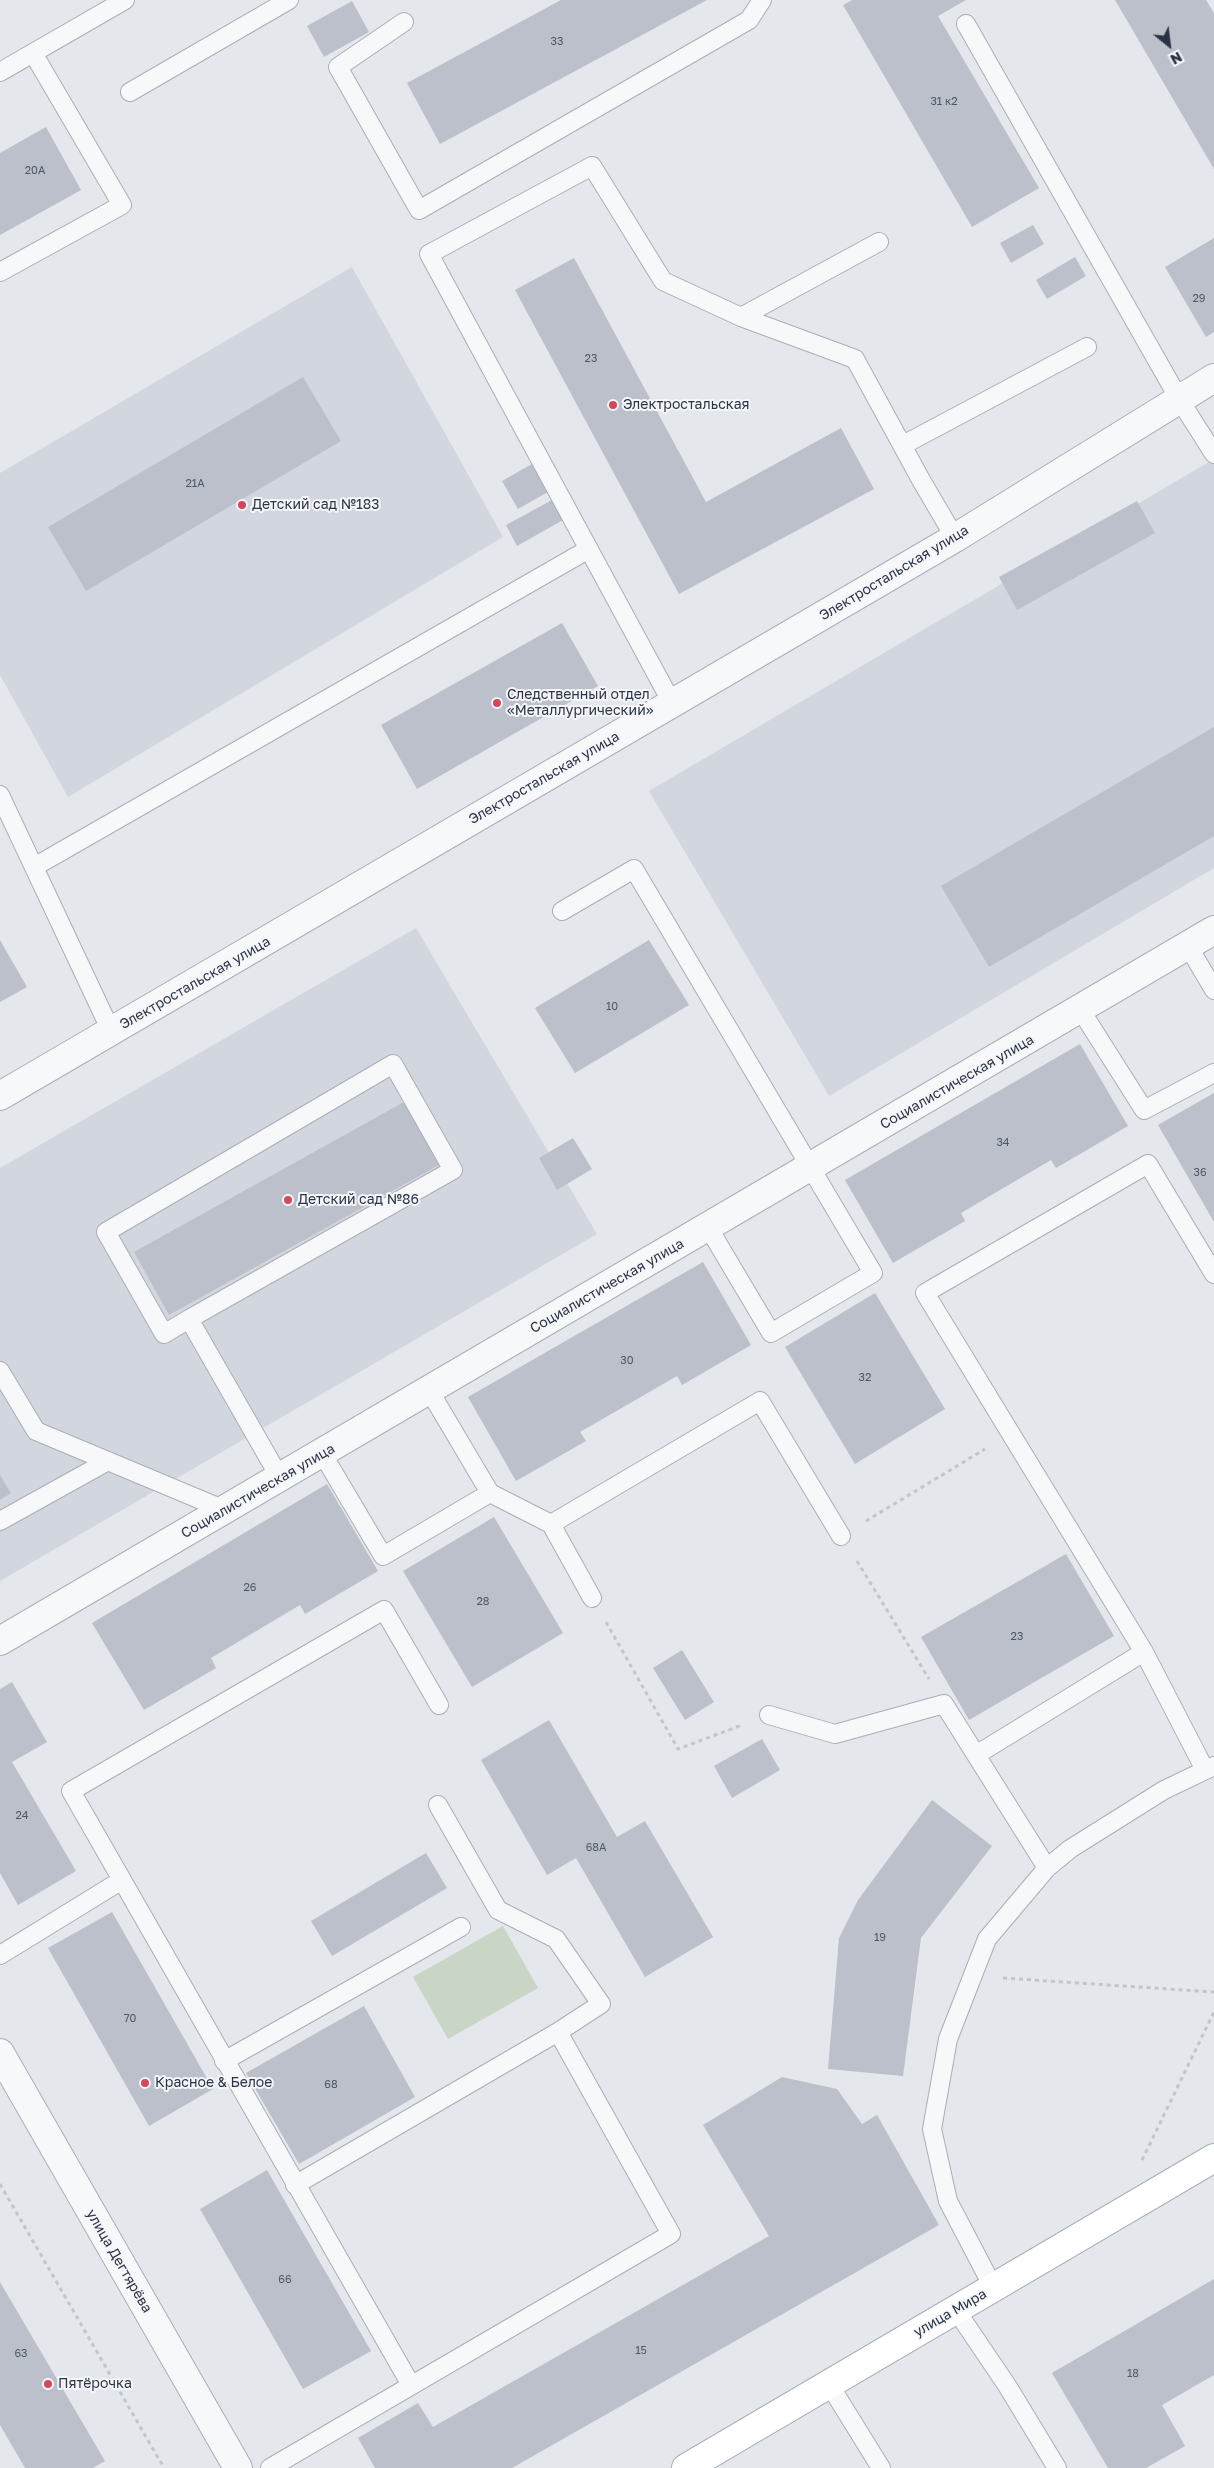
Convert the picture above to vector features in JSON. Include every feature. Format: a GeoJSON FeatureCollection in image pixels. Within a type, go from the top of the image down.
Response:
{"type":"FeatureCollection","features":[{"type":"Feature","properties":{"kind":"main road","name":"улица Мира"},"geometry":{"type":"LineString","coordinates":[[686,2468],[1214,2158]]}},
{"type":"Feature","properties":{"kind":"street","name":"Электростальская улица"},"geometry":{"type":"LineString","coordinates":[[0,1096],[955,538],[1214,378]]}},
{"type":"Feature","properties":{"kind":"street","name":"Социалистическая улица"},"geometry":{"type":"LineString","coordinates":[[0,1641],[1214,930]]}},
{"type":"Feature","properties":{"kind":"street","name":"улица Дегтярёва"},"geometry":{"type":"LineString","coordinates":[[0,2053],[238,2468]]}},
{"type":"Feature","properties":{"kind":"lane"},"geometry":{"type":"LineString","coordinates":[[130,92],[289,0]]}},
{"type":"Feature","properties":{"kind":"lane"},"geometry":{"type":"LineString","coordinates":[[404,22],[338,67],[419,210],[749,20],[762,0]]}},
{"type":"Feature","properties":{"kind":"lane"},"geometry":{"type":"LineString","coordinates":[[0,72],[118,2]]}},
{"type":"Feature","properties":{"kind":"lane"},"geometry":{"type":"LineString","coordinates":[[966,24],[1179,399],[1214,454]]}},
{"type":"Feature","properties":{"kind":"lane"},"geometry":{"type":"LineString","coordinates":[[0,272],[122,205],[33,53]]}},
{"type":"Feature","properties":{"kind":"lane"},"geometry":{"type":"LineString","coordinates":[[672,703],[429,254],[592,166],[663,281],[741,317],[855,359],[955,538]]}},
{"type":"Feature","properties":{"kind":"lane"},"geometry":{"type":"LineString","coordinates":[[741,317],[879,242]]}},
{"type":"Feature","properties":{"kind":"lane"},"geometry":{"type":"LineString","coordinates":[[903,445],[1087,347]]}},
{"type":"Feature","properties":{"kind":"lane"},"geometry":{"type":"LineString","coordinates":[[34,867],[589,549]]}},
{"type":"Feature","properties":{"kind":"lane"},"geometry":{"type":"LineString","coordinates":[[0,795],[111,1031]]}},
{"type":"Feature","properties":{"kind":"lane"},"geometry":{"type":"LineString","coordinates":[[562,911],[634,869],[873,1273],[771,1334],[708,1227]]}},
{"type":"Feature","properties":{"kind":"lane"},"geometry":{"type":"LineString","coordinates":[[1188,946],[1214,990]]}},
{"type":"Feature","properties":{"kind":"lane"},"geometry":{"type":"LineString","coordinates":[[1080,1010],[1144,1110],[1214,1072]]}},
{"type":"Feature","properties":{"kind":"lane"},"geometry":{"type":"LineString","coordinates":[[393,1064],[453,1170],[189,1319],[164,1334],[106,1232],[393,1064]]}},
{"type":"Feature","properties":{"kind":"lane"},"geometry":{"type":"LineString","coordinates":[[993,2288],[948,2201],[932,2129],[948,2039],[987,1939],[1047,1868],[1070,1849],[1164,1790],[1210,1768],[1144,1652],[925,1293],[1148,1164],[1214,1274]]}},
{"type":"Feature","properties":{"kind":"lane"},"geometry":{"type":"LineString","coordinates":[[189,1319],[280,1478]]}},
{"type":"Feature","properties":{"kind":"lane"},"geometry":{"type":"LineString","coordinates":[[0,1371],[36,1431],[225,1510]]}},
{"type":"Feature","properties":{"kind":"lane"},"geometry":{"type":"LineString","coordinates":[[429,1390],[490,1493],[551,1524],[592,1598]]}},
{"type":"Feature","properties":{"kind":"lane"},"geometry":{"type":"LineString","coordinates":[[551,1524],[760,1401],[841,1536]]}},
{"type":"Feature","properties":{"kind":"lane"},"geometry":{"type":"LineString","coordinates":[[322,1453],[384,1556],[490,1493]]}},
{"type":"Feature","properties":{"kind":"lane"},"geometry":{"type":"LineString","coordinates":[[0,1521],[108,1461]]}},
{"type":"Feature","properties":{"kind":"lane"},"geometry":{"type":"LineString","coordinates":[[411,2385],[71,1791],[384,1610],[439,1706]]}},
{"type":"Feature","properties":{"kind":"lane"},"geometry":{"type":"LineString","coordinates":[[976,1755],[1144,1652]]}},
{"type":"Feature","properties":{"kind":"lane"},"geometry":{"type":"LineString","coordinates":[[769,1715],[835,1734],[944,1704],[1047,1868]]}},
{"type":"Feature","properties":{"kind":"lane"},"geometry":{"type":"LineString","coordinates":[[295,2184],[558,2032],[601,2004],[556,1939],[498,1910],[438,1805]]}},
{"type":"Feature","properties":{"kind":"lane"},"geometry":{"type":"LineString","coordinates":[[0,1955],[122,1880]]}},
{"type":"Feature","properties":{"kind":"lane"},"geometry":{"type":"LineString","coordinates":[[224,2061],[461,1927]]}},
{"type":"Feature","properties":{"kind":"lane"},"geometry":{"type":"LineString","coordinates":[[270,2468],[671,2234],[558,2032]]}},
{"type":"Feature","properties":{"kind":"lane"},"geometry":{"type":"LineString","coordinates":[[956,2310],[1008,2387],[1057,2468]]}},
{"type":"Feature","properties":{"kind":"lane"},"geometry":{"type":"LineString","coordinates":[[829,2384],[881,2468]]}},
{"type":"Feature","properties":{"kind":"path"},"geometry":{"type":"LineString","coordinates":[[944,1704],[841,1536],[1011,1433]]}},
{"type":"Feature","properties":{"kind":"path"},"geometry":{"type":"LineString","coordinates":[[592,1598],[678,1749],[769,1715]]}},
{"type":"Feature","properties":{"kind":"path"},"geometry":{"type":"LineString","coordinates":[[972,1976],[1214,1992]]}},
{"type":"Feature","properties":{"kind":"path"},"geometry":{"type":"LineString","coordinates":[[1140,2163],[1214,2012]]}},
{"type":"Feature","properties":{"kind":"path"},"geometry":{"type":"LineString","coordinates":[[0,2184],[164,2468]]}},
{"type":"Feature","properties":{"kind":"shaded area","name":"Детский сад №183"},"geometry":{"type":"Polygon","coordinates":[[[352,267],[503,537],[68,797],[0,675],[0,473],[352,267]]]}},
{"type":"Feature","properties":{"kind":"shaded area"},"geometry":{"type":"Polygon","coordinates":[[[1214,459],[1214,868],[829,1096],[649,791],[1214,459]]]}},
{"type":"Feature","properties":{"kind":"shaded area","name":"Детский сад №86"},"geometry":{"type":"Polygon","coordinates":[[[416,928],[597,1234],[0,1581],[0,1168],[416,928]]]}},
{"type":"Feature","properties":{"kind":"green space"},"geometry":{"type":"Polygon","coordinates":[[[503,1926],[538,1988],[448,2039],[413,1977],[503,1926]]]}},
{"type":"Feature","properties":{"kind":"building"},"geometry":{"type":"Polygon","coordinates":[[[561,0],[707,0],[440,144],[407,83],[561,0]]]}},
{"type":"Feature","properties":{"kind":"building"},"geometry":{"type":"Polygon","coordinates":[[[852,0],[966,0],[938,16],[1039,188],[972,227],[843,5],[852,0]]]}},
{"type":"Feature","properties":{"kind":"building"},"geometry":{"type":"Polygon","coordinates":[[[1115,0],[1206,0],[1214,13],[1214,169],[1115,0]]]}},
{"type":"Feature","properties":{"kind":"building"},"geometry":{"type":"Polygon","coordinates":[[[352,1],[369,32],[324,57],[307,26],[352,1]]]}},
{"type":"Feature","properties":{"kind":"building"},"geometry":{"type":"Polygon","coordinates":[[[46,127],[81,190],[0,235],[0,153],[46,127]]]}},
{"type":"Feature","properties":{"kind":"building"},"geometry":{"type":"Polygon","coordinates":[[[1033,225],[1044,244],[1011,263],[1000,243],[1033,225]]]}},
{"type":"Feature","properties":{"kind":"building"},"geometry":{"type":"Polygon","coordinates":[[[1214,238],[1214,332],[1206,337],[1165,267],[1214,238]]]}},
{"type":"Feature","properties":{"kind":"building"},"geometry":{"type":"Polygon","coordinates":[[[1075,257],[1086,276],[1047,299],[1036,280],[1075,257]]]}},
{"type":"Feature","properties":{"kind":"building"},"geometry":{"type":"Polygon","coordinates":[[[574,258],[706,502],[841,428],[874,489],[679,594],[515,290],[574,258]]]}},
{"type":"Feature","properties":{"kind":"building"},"geometry":{"type":"Polygon","coordinates":[[[303,377],[341,441],[86,591],[48,527],[303,377]]]}},
{"type":"Feature","properties":{"kind":"building"},"geometry":{"type":"Polygon","coordinates":[[[532,464],[548,492],[518,509],[502,481],[532,464]]]}},
{"type":"Feature","properties":{"kind":"building"},"geometry":{"type":"Polygon","coordinates":[[[552,500],[563,520],[517,546],[506,525],[552,500]]]}},
{"type":"Feature","properties":{"kind":"building"},"geometry":{"type":"Polygon","coordinates":[[[1137,501],[1155,533],[1017,610],[999,577],[1137,501]]]}},
{"type":"Feature","properties":{"kind":"building"},"geometry":{"type":"Polygon","coordinates":[[[562,623],[598,686],[417,789],[381,725],[562,623]]]}},
{"type":"Feature","properties":{"kind":"building"},"geometry":{"type":"Polygon","coordinates":[[[1214,727],[1214,836],[989,967],[941,886],[1214,727]]]}},
{"type":"Feature","properties":{"kind":"building"},"geometry":{"type":"Polygon","coordinates":[[[0,940],[27,987],[0,1002],[0,940]]]}},
{"type":"Feature","properties":{"kind":"building"},"geometry":{"type":"Polygon","coordinates":[[[649,940],[689,1005],[575,1073],[535,1008],[649,940]]]}},
{"type":"Feature","properties":{"kind":"building"},"geometry":{"type":"Polygon","coordinates":[[[1080,1044],[1128,1126],[1056,1168],[1051,1160],[961,1213],[965,1221],[893,1263],[845,1180],[1080,1044]]]}},
{"type":"Feature","properties":{"kind":"building"},"geometry":{"type":"Polygon","coordinates":[[[1214,1093],[1214,1222],[1158,1125],[1214,1093]]]}},
{"type":"Feature","properties":{"kind":"building"},"geometry":{"type":"Polygon","coordinates":[[[404,1102],[439,1165],[169,1315],[134,1252],[404,1102]]]}},
{"type":"Feature","properties":{"kind":"building"},"geometry":{"type":"Polygon","coordinates":[[[573,1138],[592,1169],[557,1190],[539,1158],[573,1138]]]}},
{"type":"Feature","properties":{"kind":"building"},"geometry":{"type":"Polygon","coordinates":[[[703,1262],[751,1345],[682,1385],[677,1376],[580,1432],[586,1441],[516,1481],[468,1397],[703,1262]]]}},
{"type":"Feature","properties":{"kind":"building"},"geometry":{"type":"Polygon","coordinates":[[[875,1293],[945,1409],[855,1464],[785,1347],[875,1293]]]}},
{"type":"Feature","properties":{"kind":"building"},"geometry":{"type":"Polygon","coordinates":[[[0,1475],[11,1493],[0,1500],[0,1475]]]}},
{"type":"Feature","properties":{"kind":"building"},"geometry":{"type":"Polygon","coordinates":[[[327,1484],[378,1571],[305,1614],[300,1605],[211,1658],[216,1668],[144,1710],[92,1623],[327,1484]]]}},
{"type":"Feature","properties":{"kind":"building"},"geometry":{"type":"Polygon","coordinates":[[[494,1517],[563,1633],[472,1687],[403,1571],[494,1517]]]}},
{"type":"Feature","properties":{"kind":"building"},"geometry":{"type":"Polygon","coordinates":[[[1066,1554],[1114,1636],[969,1720],[921,1637],[1066,1554]]]}},
{"type":"Feature","properties":{"kind":"building"},"geometry":{"type":"Polygon","coordinates":[[[682,1650],[714,1702],[685,1720],[653,1668],[682,1650]]]}},
{"type":"Feature","properties":{"kind":"building"},"geometry":{"type":"Polygon","coordinates":[[[12,1682],[47,1742],[12,1762],[76,1871],[18,1905],[0,1873],[0,1689],[12,1682]]]}},
{"type":"Feature","properties":{"kind":"building"},"geometry":{"type":"Polygon","coordinates":[[[549,1720],[617,1837],[645,1821],[713,1937],[645,1977],[576,1858],[547,1875],[481,1760],[549,1720]]]}},
{"type":"Feature","properties":{"kind":"building"},"geometry":{"type":"Polygon","coordinates":[[[762,1739],[780,1770],[732,1798],[714,1766],[762,1739]]]}},
{"type":"Feature","properties":{"kind":"building"},"geometry":{"type":"Polygon","coordinates":[[[932,1800],[992,1846],[921,1938],[903,2076],[828,2069],[839,1938],[858,1900],[932,1800]]]}},
{"type":"Feature","properties":{"kind":"building"},"geometry":{"type":"Polygon","coordinates":[[[426,1853],[447,1888],[332,1956],[311,1921],[426,1853]]]}},
{"type":"Feature","properties":{"kind":"building"},"geometry":{"type":"Polygon","coordinates":[[[112,1912],[213,2089],[149,2126],[48,1948],[112,1912]]]}},
{"type":"Feature","properties":{"kind":"building"},"geometry":{"type":"Polygon","coordinates":[[[364,2006],[415,2097],[299,2164],[246,2073],[364,2006]]]}},
{"type":"Feature","properties":{"kind":"building"},"geometry":{"type":"Polygon","coordinates":[[[782,2077],[837,2089],[862,2124],[877,2115],[939,2225],[512,2468],[375,2468],[358,2438],[418,2403],[433,2427],[769,2236],[703,2125],[782,2077]]]}},
{"type":"Feature","properties":{"kind":"building"},"geometry":{"type":"Polygon","coordinates":[[[267,2170],[371,2351],[303,2389],[200,2209],[267,2170]]]}},
{"type":"Feature","properties":{"kind":"building"},"geometry":{"type":"Polygon","coordinates":[[[1214,2279],[1214,2375],[1162,2405],[1185,2446],[1146,2468],[1108,2468],[1052,2373],[1214,2279]]]}},
{"type":"Feature","properties":{"kind":"building"},"geometry":{"type":"Polygon","coordinates":[[[0,2282],[105,2461],[93,2468],[25,2468],[0,2425],[0,2282]]]}},
{"type":"Feature","properties":{"kind":"place","name":"Электростальская"},"geometry":{"type":"Point","coordinates":[613,405]}},
{"type":"Feature","properties":{"kind":"place","name":"Детский сад №183"},"geometry":{"type":"Point","coordinates":[242,505]}},
{"type":"Feature","properties":{"kind":"place","name":"Следственный отдел «Металлургический»"},"geometry":{"type":"Point","coordinates":[497,703]}},
{"type":"Feature","properties":{"kind":"place","name":"Детский сад №86"},"geometry":{"type":"Point","coordinates":[288,1200]}},
{"type":"Feature","properties":{"kind":"place","name":"Красное & Белое"},"geometry":{"type":"Point","coordinates":[145,2083]}},
{"type":"Feature","properties":{"kind":"place","name":"Пятёрочка"},"geometry":{"type":"Point","coordinates":[48,2384]}}]}
